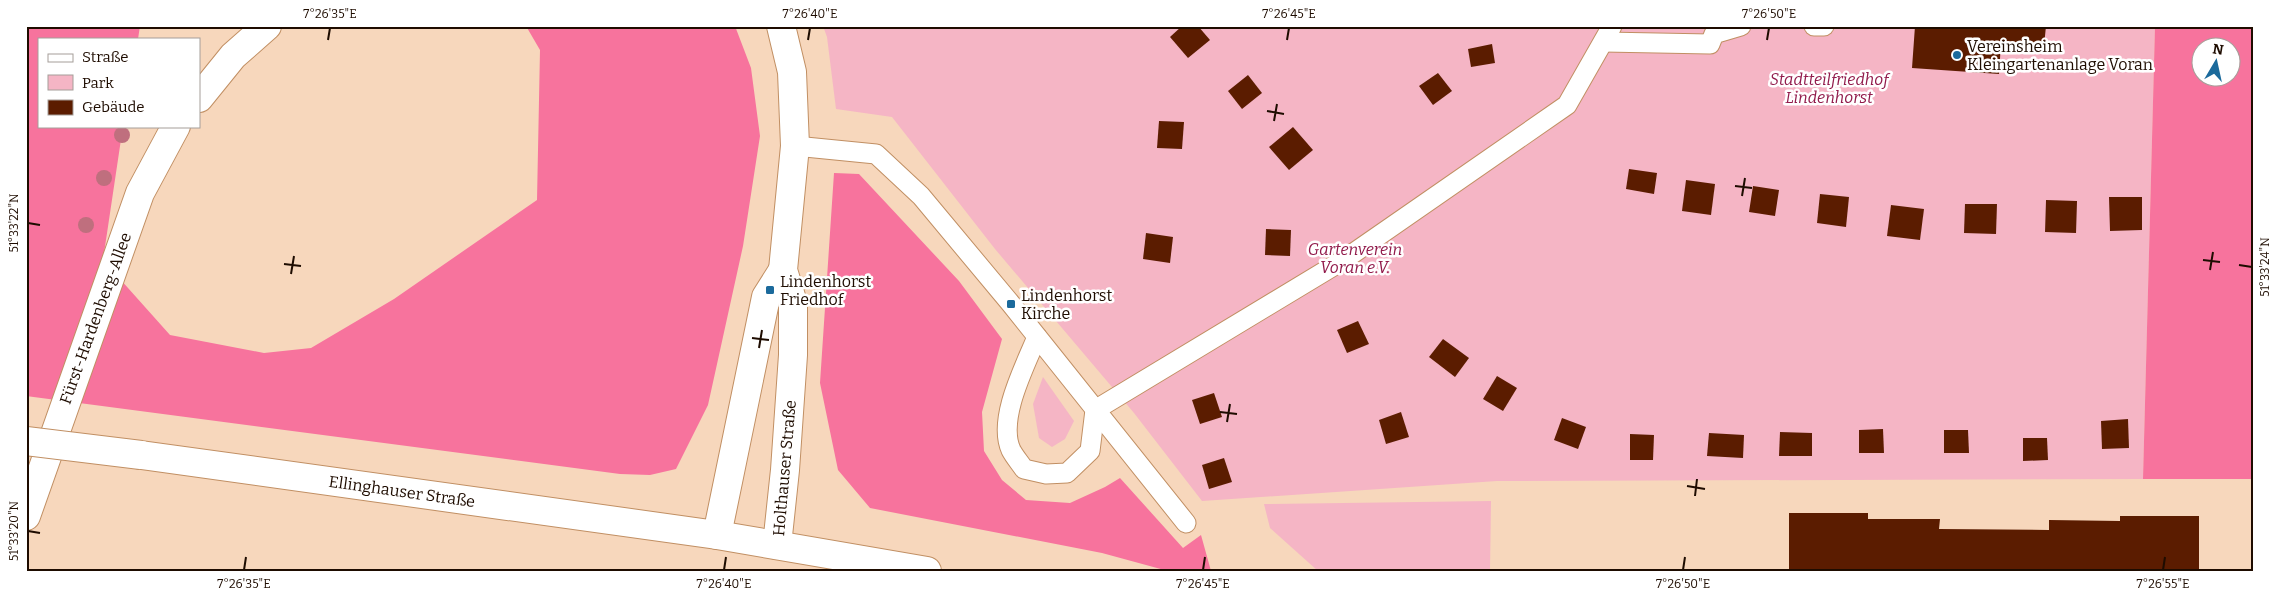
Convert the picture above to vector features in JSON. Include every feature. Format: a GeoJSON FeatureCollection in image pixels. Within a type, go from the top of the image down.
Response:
{"type":"FeatureCollection","features":[{"type":"Feature","properties":{"kind":"street"},"geometry":{"type":"LineString","coordinates":[[200,97],[233,56],[267,26]]}},
{"type":"Feature","properties":{"kind":"street","name":"Holthauser Straße"},"geometry":{"type":"LineString","coordinates":[[781,26],[792,72],[796,146],[784,270],[794,303],[793,355],[785,470],[777,545],[927,571]]}},
{"type":"Feature","properties":{"kind":"street","name":"Fürst-Hardenberg-Allee"},"geometry":{"type":"LineString","coordinates":[[26,516],[140,193],[175,128]]}},
{"type":"Feature","properties":{"kind":"street","name":"Holthauser Straße"},"geometry":{"type":"LineString","coordinates":[[717,535],[766,297],[784,270]]}},
{"type":"Feature","properties":{"kind":"street","name":"Ellinghauser Straße"},"geometry":{"type":"LineString","coordinates":[[26,441],[141,455],[777,545]]}},
{"type":"Feature","properties":{"kind":"lane"},"geometry":{"type":"LineString","coordinates":[[1095,410],[1345,259],[1567,105],[1608,34],[1710,44],[1714,34],[1741,26]]}},
{"type":"Feature","properties":{"kind":"lane"},"geometry":{"type":"LineString","coordinates":[[1814,26],[1824,26]]}},
{"type":"Feature","properties":{"kind":"lane"},"geometry":{"type":"LineString","coordinates":[[796,146],[876,154],[921,196],[1186,523]]}},
{"type":"Feature","properties":{"kind":"lane"},"geometry":{"type":"LineString","coordinates":[[1037,337],[1016,389],[1007,425],[1010,449],[1024,469],[1046,474],[1067,473],[1090,451],[1095,410]]}},
{"type":"Feature","properties":{"kind":"green space","name":"Gartenverein Voran e.V."},"geometry":{"type":"Polygon","coordinates":[[[823,26],[2155,26],[2143,479],[1497,481],[1202,501],[1134,413],[995,249],[892,117],[836,109],[827,37],[823,26]]]}},
{"type":"Feature","properties":{"kind":"green space"},"geometry":{"type":"Polygon","coordinates":[[[1043,377],[1074,421],[1065,439],[1052,447],[1039,438],[1033,404],[1043,377]]]}},
{"type":"Feature","properties":{"kind":"green space"},"geometry":{"type":"Polygon","coordinates":[[[1491,501],[1490,571],[1318,571],[1270,528],[1264,504],[1491,501]]]}},
{"type":"Feature","properties":{"kind":"shaded area"},"geometry":{"type":"Polygon","coordinates":[[[26,26],[140,26],[138,38],[38,38],[38,128],[123,128],[103,260],[170,335],[264,353],[311,348],[394,299],[537,200],[540,50],[526,26],[735,26],[751,68],[760,136],[743,246],[708,405],[676,469],[650,475],[620,474],[26,396],[26,26]]]}},
{"type":"Feature","properties":{"kind":"shaded area"},"geometry":{"type":"Polygon","coordinates":[[[2155,26],[2253,28],[2253,479],[2143,479],[2155,26]]]}},
{"type":"Feature","properties":{"kind":"shaded area"},"geometry":{"type":"Polygon","coordinates":[[[834,173],[859,174],[959,281],[1002,339],[982,412],[984,451],[1002,480],[1026,500],[1070,503],[1120,478],[1183,548],[1201,535],[1211,571],[1168,571],[1102,553],[870,508],[838,470],[820,383],[834,173]]]}},
{"type":"Feature","properties":{"kind":"building"},"geometry":{"type":"Polygon","coordinates":[[[1182,26],[1198,26],[1210,40],[1188,58],[1170,37],[1182,26]]]}},
{"type":"Feature","properties":{"kind":"building","name":"Vereinsheim Kleingartenanlage Voran"},"geometry":{"type":"Polygon","coordinates":[[[1915,26],[2046,26],[2044,46],[2001,43],[1999,74],[1912,68],[1915,26]]]}},
{"type":"Feature","properties":{"kind":"building"},"geometry":{"type":"Polygon","coordinates":[[[1492,44],[1495,63],[1471,67],[1468,49],[1492,44]]]}},
{"type":"Feature","properties":{"kind":"building"},"geometry":{"type":"Polygon","coordinates":[[[1438,73],[1452,91],[1433,105],[1419,86],[1438,73]]]}},
{"type":"Feature","properties":{"kind":"building"},"geometry":{"type":"Polygon","coordinates":[[[1248,75],[1262,93],[1242,109],[1228,91],[1248,75]]]}},
{"type":"Feature","properties":{"kind":"building"},"geometry":{"type":"Polygon","coordinates":[[[1159,121],[1184,122],[1182,149],[1157,148],[1159,121]]]}},
{"type":"Feature","properties":{"kind":"building"},"geometry":{"type":"Polygon","coordinates":[[[1293,127],[1313,150],[1289,170],[1269,147],[1293,127]]]}},
{"type":"Feature","properties":{"kind":"building"},"geometry":{"type":"Polygon","coordinates":[[[1629,169],[1657,173],[1654,194],[1626,189],[1629,169]]]}},
{"type":"Feature","properties":{"kind":"building"},"geometry":{"type":"Polygon","coordinates":[[[1686,180],[1715,184],[1711,215],[1682,211],[1686,180]]]}},
{"type":"Feature","properties":{"kind":"building"},"geometry":{"type":"Polygon","coordinates":[[[1753,186],[1779,190],[1775,216],[1749,212],[1753,186]]]}},
{"type":"Feature","properties":{"kind":"building"},"geometry":{"type":"Polygon","coordinates":[[[1820,194],[1849,197],[1846,227],[1817,223],[1820,194]]]}},
{"type":"Feature","properties":{"kind":"building"},"geometry":{"type":"Polygon","coordinates":[[[2109,197],[2142,197],[2142,230],[2110,231],[2109,197]]]}},
{"type":"Feature","properties":{"kind":"building"},"geometry":{"type":"Polygon","coordinates":[[[2046,200],[2077,201],[2076,233],[2045,232],[2046,200]]]}},
{"type":"Feature","properties":{"kind":"building"},"geometry":{"type":"Polygon","coordinates":[[[1965,204],[1997,204],[1996,234],[1964,233],[1965,204]]]}},
{"type":"Feature","properties":{"kind":"building"},"geometry":{"type":"Polygon","coordinates":[[[1891,205],[1924,209],[1920,240],[1887,236],[1891,205]]]}},
{"type":"Feature","properties":{"kind":"building"},"geometry":{"type":"Polygon","coordinates":[[[1266,229],[1291,230],[1290,256],[1265,255],[1266,229]]]}},
{"type":"Feature","properties":{"kind":"building"},"geometry":{"type":"Polygon","coordinates":[[[1146,233],[1173,237],[1170,263],[1143,259],[1146,233]]]}},
{"type":"Feature","properties":{"kind":"building"},"geometry":{"type":"Polygon","coordinates":[[[1358,321],[1369,344],[1347,353],[1337,330],[1358,321]]]}},
{"type":"Feature","properties":{"kind":"building"},"geometry":{"type":"Polygon","coordinates":[[[1443,339],[1469,358],[1455,377],[1429,357],[1443,339]]]}},
{"type":"Feature","properties":{"kind":"building"},"geometry":{"type":"Polygon","coordinates":[[[1497,376],[1517,388],[1503,411],[1483,399],[1497,376]]]}},
{"type":"Feature","properties":{"kind":"building"},"geometry":{"type":"Polygon","coordinates":[[[1214,393],[1222,417],[1200,424],[1192,400],[1214,393]]]}},
{"type":"Feature","properties":{"kind":"building"},"geometry":{"type":"Polygon","coordinates":[[[1401,412],[1409,437],[1386,444],[1379,420],[1401,412]]]}},
{"type":"Feature","properties":{"kind":"building"},"geometry":{"type":"Polygon","coordinates":[[[1562,418],[1586,427],[1578,449],[1554,440],[1562,418]]]}},
{"type":"Feature","properties":{"kind":"building"},"geometry":{"type":"Polygon","coordinates":[[[2128,419],[2129,448],[2102,449],[2101,421],[2128,419]]]}},
{"type":"Feature","properties":{"kind":"building"},"geometry":{"type":"Polygon","coordinates":[[[1883,429],[1884,453],[1859,453],[1859,430],[1883,429]]]}},
{"type":"Feature","properties":{"kind":"building"},"geometry":{"type":"Polygon","coordinates":[[[1944,430],[1968,430],[1969,453],[1944,453],[1944,430]]]}},
{"type":"Feature","properties":{"kind":"building"},"geometry":{"type":"Polygon","coordinates":[[[1780,432],[1812,433],[1812,456],[1779,456],[1780,432]]]}},
{"type":"Feature","properties":{"kind":"building"},"geometry":{"type":"Polygon","coordinates":[[[1709,433],[1744,435],[1743,458],[1707,456],[1709,433]]]}},
{"type":"Feature","properties":{"kind":"building"},"geometry":{"type":"Polygon","coordinates":[[[1630,434],[1654,435],[1653,460],[1630,460],[1630,434]]]}},
{"type":"Feature","properties":{"kind":"building"},"geometry":{"type":"Polygon","coordinates":[[[2023,438],[2047,438],[2048,460],[2023,461],[2023,438]]]}},
{"type":"Feature","properties":{"kind":"building"},"geometry":{"type":"Polygon","coordinates":[[[1224,458],[1232,482],[1209,489],[1202,465],[1224,458]]]}},
{"type":"Feature","properties":{"kind":"building"},"geometry":{"type":"Polygon","coordinates":[[[1789,513],[1868,513],[1868,519],[1940,519],[1939,529],[2049,530],[2049,520],[2120,521],[2120,516],[2199,516],[2199,571],[1789,571],[1789,513]]]}},
{"type":"Feature","properties":{"kind":"place","name":"Vereinsheim Kleingartenanlage Voran"},"geometry":{"type":"Point","coordinates":[1957,55]}},
{"type":"Feature","properties":{"kind":"place","name":"Lindenhorst Friedhof"},"geometry":{"type":"Point","coordinates":[770,290]}},
{"type":"Feature","properties":{"kind":"place","name":"Lindenhorst Kirche"},"geometry":{"type":"Point","coordinates":[1011,304]}},
{"type":"Feature","properties":{"kind":"park label","name":"Stadtteilfriedhof Lindenhorst"},"geometry":{"type":"Point","coordinates":[1829,88]}}]}
